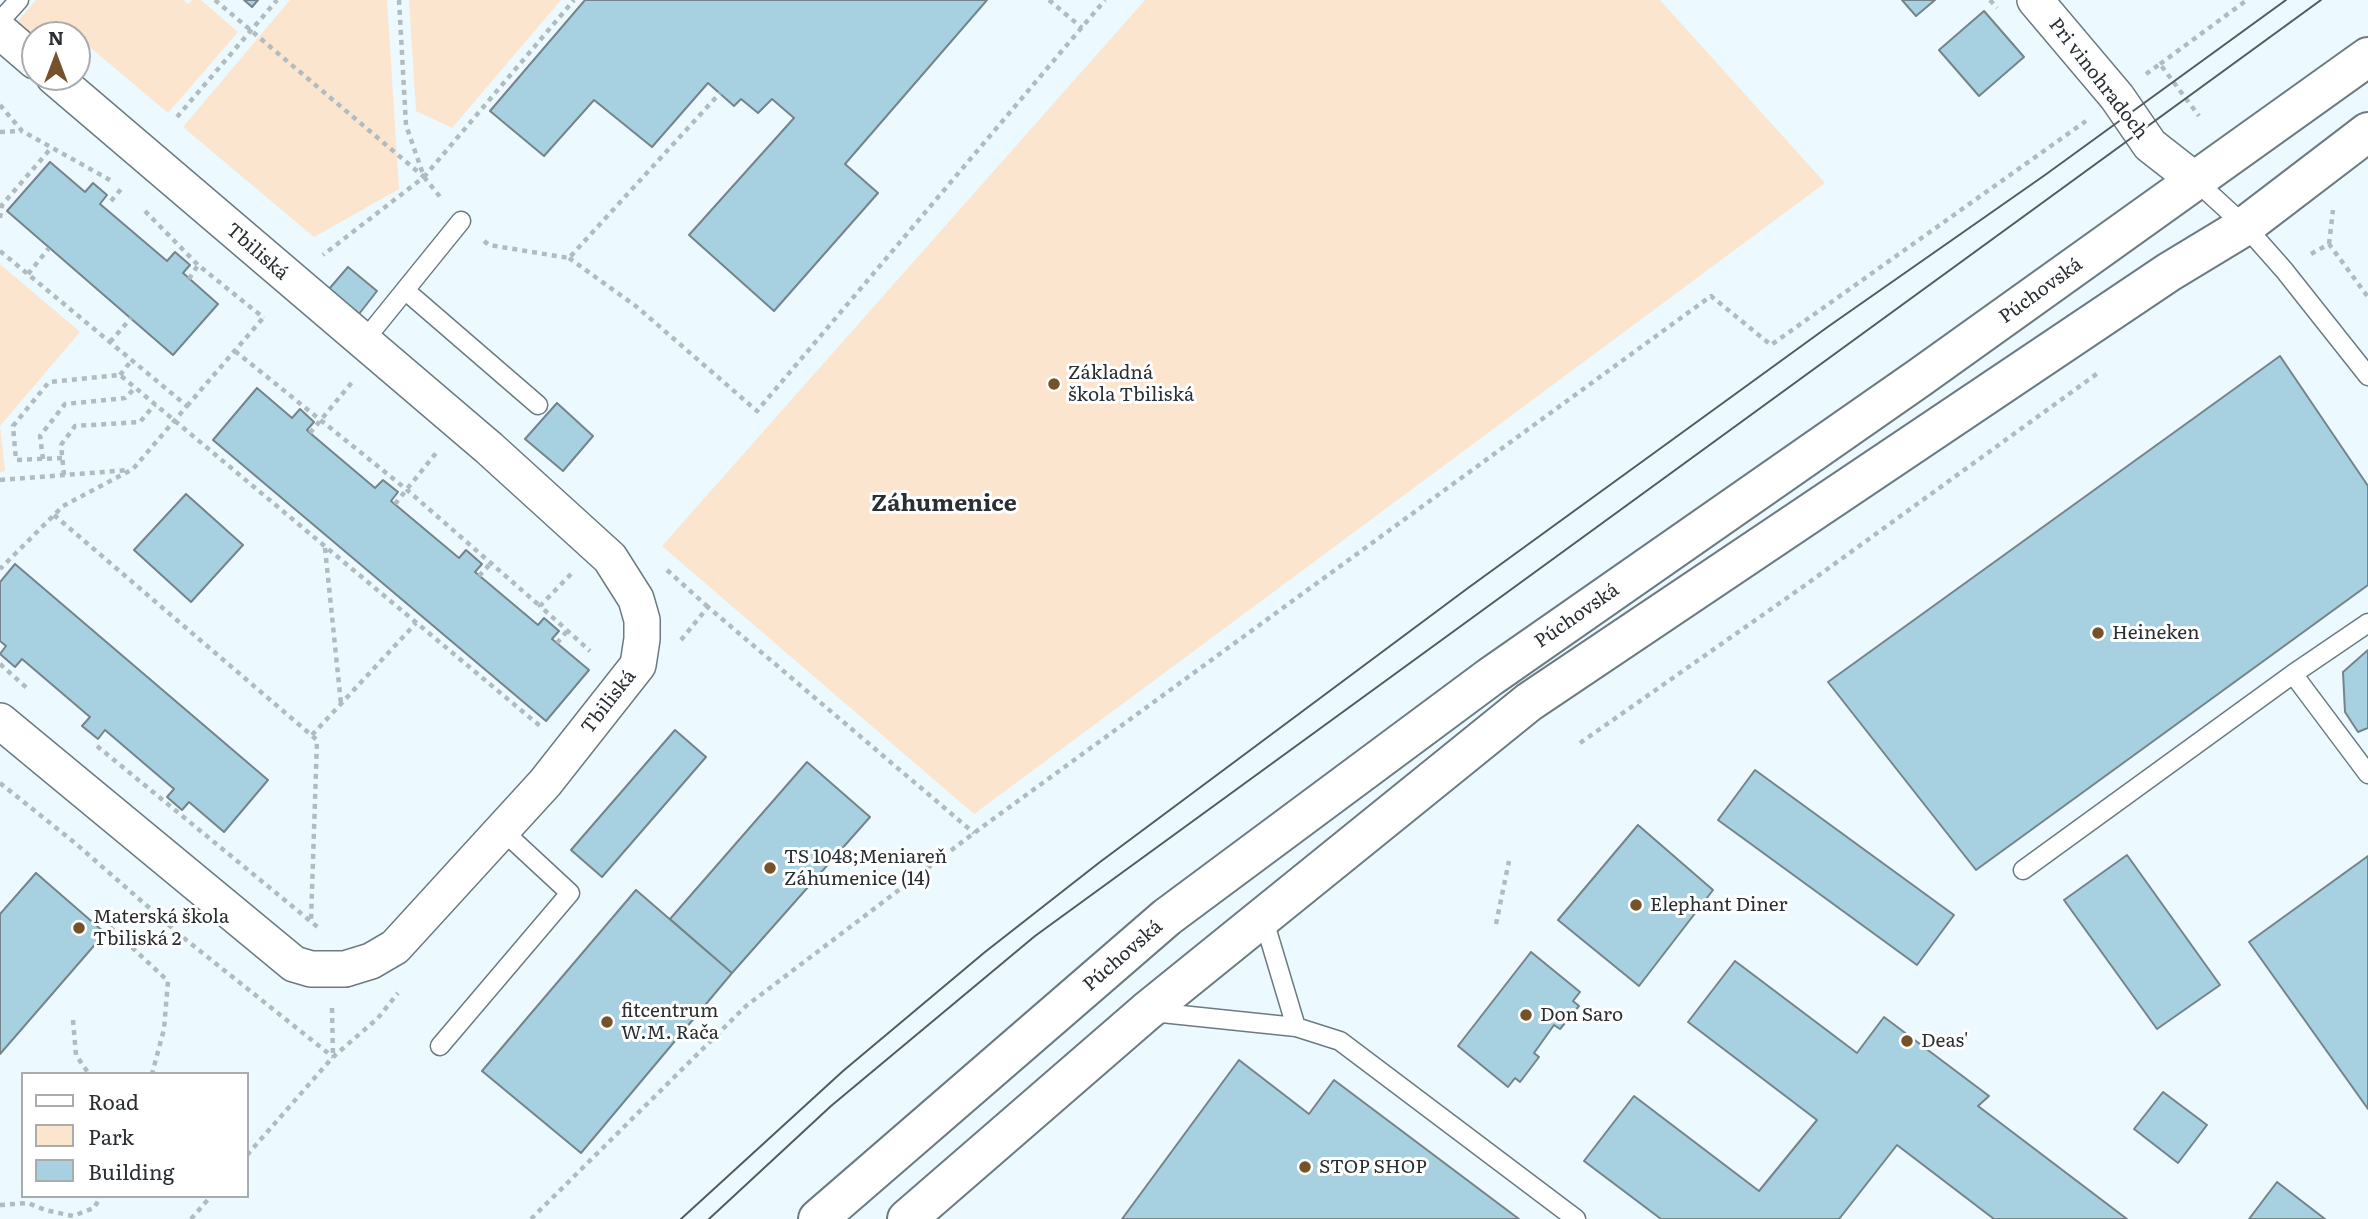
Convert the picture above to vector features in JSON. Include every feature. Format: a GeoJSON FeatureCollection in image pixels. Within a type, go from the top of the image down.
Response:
{"type":"FeatureCollection","features":[{"type":"Feature","properties":{"kind":"main road","name":"Púchovská"},"geometry":{"type":"LineString","coordinates":[[818,1219],[842,1207],[1167,917],[1490,677],[1919,378],[2368,57]]}},
{"type":"Feature","properties":{"kind":"main road"},"geometry":{"type":"LineString","coordinates":[[907,1219],[1147,1011],[1529,702],[2158,279],[2245,226],[2368,132]]}},
{"type":"Feature","properties":{"kind":"street","name":"Pri vinohradoch"},"geometry":{"type":"LineString","coordinates":[[2035,0],[2116,97],[2150,145],[2196,181]]}},
{"type":"Feature","properties":{"kind":"street"},"geometry":{"type":"LineString","coordinates":[[0,31],[21,49]]}},
{"type":"Feature","properties":{"kind":"street","name":"Tbiliská"},"geometry":{"type":"LineString","coordinates":[[0,721],[294,964],[311,969],[345,969],[390,952],[545,783],[638,665],[642,621],[636,599],[610,558],[489,448],[70,91]]}},
{"type":"Feature","properties":{"kind":"lane"},"geometry":{"type":"LineString","coordinates":[[0,21],[19,0]]}},
{"type":"Feature","properties":{"kind":"lane"},"geometry":{"type":"LineString","coordinates":[[2196,181],[2245,226],[2284,270],[2368,376]]}},
{"type":"Feature","properties":{"kind":"lane"},"geometry":{"type":"LineString","coordinates":[[363,342],[461,221]]}},
{"type":"Feature","properties":{"kind":"lane"},"geometry":{"type":"LineString","coordinates":[[406,291],[538,405]]}},
{"type":"Feature","properties":{"kind":"lane"},"geometry":{"type":"LineString","coordinates":[[2023,870],[2292,674],[2368,623]]}},
{"type":"Feature","properties":{"kind":"lane"},"geometry":{"type":"LineString","coordinates":[[2292,674],[2368,774]]}},
{"type":"Feature","properties":{"kind":"lane"},"geometry":{"type":"LineString","coordinates":[[440,1046],[570,893],[502,830]]}},
{"type":"Feature","properties":{"kind":"lane"},"geometry":{"type":"LineString","coordinates":[[1263,917],[1296,1027]]}},
{"type":"Feature","properties":{"kind":"lane"},"geometry":{"type":"LineString","coordinates":[[1147,1011],[1296,1027],[1340,1041],[1576,1219]]}},
{"type":"Feature","properties":{"kind":"path"},"geometry":{"type":"LineString","coordinates":[[215,0],[424,177],[461,221],[489,245],[569,258],[638,307],[757,411],[1105,0]]}},
{"type":"Feature","properties":{"kind":"path"},"geometry":{"type":"LineString","coordinates":[[177,117],[276,0]]}},
{"type":"Feature","properties":{"kind":"path"},"geometry":{"type":"LineString","coordinates":[[399,0],[406,125],[424,177]]}},
{"type":"Feature","properties":{"kind":"path"},"geometry":{"type":"LineString","coordinates":[[316,260],[424,177],[574,0]]}},
{"type":"Feature","properties":{"kind":"path"},"geometry":{"type":"LineString","coordinates":[[1049,0],[1082,28]]}},
{"type":"Feature","properties":{"kind":"path"},"geometry":{"type":"LineString","coordinates":[[1990,0],[1998,10]]}},
{"type":"Feature","properties":{"kind":"path"},"geometry":{"type":"LineString","coordinates":[[2160,64],[2247,0]]}},
{"type":"Feature","properties":{"kind":"path"},"geometry":{"type":"LineString","coordinates":[[569,258],[720,93]]}},
{"type":"Feature","properties":{"kind":"path"},"geometry":{"type":"LineString","coordinates":[[0,105],[22,131],[123,187],[132,197]]}},
{"type":"Feature","properties":{"kind":"path"},"geometry":{"type":"LineString","coordinates":[[531,1219],[746,1006],[974,833],[1711,296],[1771,345],[2090,118]]}},
{"type":"Feature","properties":{"kind":"path"},"geometry":{"type":"LineString","coordinates":[[0,132],[22,131]]}},
{"type":"Feature","properties":{"kind":"path"},"geometry":{"type":"LineString","coordinates":[[0,218],[2,205],[52,147]]}},
{"type":"Feature","properties":{"kind":"path"},"geometry":{"type":"LineString","coordinates":[[111,201],[123,187]]}},
{"type":"Feature","properties":{"kind":"path"},"geometry":{"type":"LineString","coordinates":[[141,206],[198,265],[264,318]]}},
{"type":"Feature","properties":{"kind":"path"},"geometry":{"type":"LineString","coordinates":[[2329,244],[2333,207]]}},
{"type":"Feature","properties":{"kind":"path"},"geometry":{"type":"LineString","coordinates":[[28,274],[49,248]]}},
{"type":"Feature","properties":{"kind":"path"},"geometry":{"type":"LineString","coordinates":[[0,251],[187,406]]}},
{"type":"Feature","properties":{"kind":"path"},"geometry":{"type":"LineString","coordinates":[[189,279],[198,265]]}},
{"type":"Feature","properties":{"kind":"path"},"geometry":{"type":"LineString","coordinates":[[0,569],[63,506],[133,469],[271,309]]}},
{"type":"Feature","properties":{"kind":"path"},"geometry":{"type":"LineString","coordinates":[[110,342],[131,318]]}},
{"type":"Feature","properties":{"kind":"path"},"geometry":{"type":"LineString","coordinates":[[235,351],[406,489],[590,651]]}},
{"type":"Feature","properties":{"kind":"path"},"geometry":{"type":"LineString","coordinates":[[62,458],[16,460],[13,426],[49,382],[120,375],[132,360]]}},
{"type":"Feature","properties":{"kind":"path"},"geometry":{"type":"LineString","coordinates":[[1580,743],[1804,586],[2104,368]]}},
{"type":"Feature","properties":{"kind":"path"},"geometry":{"type":"LineString","coordinates":[[120,375],[536,723]]}},
{"type":"Feature","properties":{"kind":"path"},"geometry":{"type":"LineString","coordinates":[[310,433],[351,384]]}},
{"type":"Feature","properties":{"kind":"path"},"geometry":{"type":"LineString","coordinates":[[43,459],[40,436],[65,404],[125,398],[135,388]]}},
{"type":"Feature","properties":{"kind":"path"},"geometry":{"type":"LineString","coordinates":[[64,475],[61,445],[75,426],[140,422],[155,404]]}},
{"type":"Feature","properties":{"kind":"path"},"geometry":{"type":"LineString","coordinates":[[0,480],[133,469]]}},
{"type":"Feature","properties":{"kind":"path"},"geometry":{"type":"LineString","coordinates":[[395,503],[422,470]]}},
{"type":"Feature","properties":{"kind":"path"},"geometry":{"type":"LineString","coordinates":[[54,515],[317,740],[311,922]]}},
{"type":"Feature","properties":{"kind":"path"},"geometry":{"type":"LineString","coordinates":[[325,547],[341,704]]}},
{"type":"Feature","properties":{"kind":"path"},"geometry":{"type":"LineString","coordinates":[[540,606],[596,548]]}},
{"type":"Feature","properties":{"kind":"path"},"geometry":{"type":"LineString","coordinates":[[479,576],[490,564]]}},
{"type":"Feature","properties":{"kind":"path"},"geometry":{"type":"LineString","coordinates":[[677,645],[708,607],[974,833]]}},
{"type":"Feature","properties":{"kind":"path"},"geometry":{"type":"LineString","coordinates":[[312,735],[416,623]]}},
{"type":"Feature","properties":{"kind":"path"},"geometry":{"type":"LineString","coordinates":[[556,643],[568,630]]}},
{"type":"Feature","properties":{"kind":"path"},"geometry":{"type":"LineString","coordinates":[[0,664],[37,698]]}},
{"type":"Feature","properties":{"kind":"path"},"geometry":{"type":"LineString","coordinates":[[91,741],[328,936]]}},
{"type":"Feature","properties":{"kind":"path"},"geometry":{"type":"LineString","coordinates":[[0,783],[75,843],[185,939],[333,1058]]}},
{"type":"Feature","properties":{"kind":"path"},"geometry":{"type":"LineString","coordinates":[[1496,924],[1509,861]]}},
{"type":"Feature","properties":{"kind":"path"},"geometry":{"type":"LineString","coordinates":[[110,927],[169,981],[164,1030],[153,1072]]}},
{"type":"Feature","properties":{"kind":"path"},"geometry":{"type":"LineString","coordinates":[[248,1154],[333,1058],[378,1018],[403,987]]}},
{"type":"Feature","properties":{"kind":"path"},"geometry":{"type":"LineString","coordinates":[[73,1020],[76,1055],[88,1072]]}},
{"type":"Feature","properties":{"kind":"path"},"geometry":{"type":"LineString","coordinates":[[0,1205],[28,1203],[45,1210],[74,1216],[94,1208],[100,1198]]}},
{"type":"Feature","properties":{"kind":"path"},"geometry":{"type":"LineString","coordinates":[[191,1219],[209,1198]]}},
{"type":"Feature","properties":{"kind":"green space"},"geometry":{"type":"Polygon","coordinates":[[[36,0],[183,0],[189,4],[192,0],[201,0],[238,32],[168,113],[91,48],[91,21],[21,21],[21,24],[18,21],[36,0]]]}},
{"type":"Feature","properties":{"kind":"green space"},"geometry":{"type":"Polygon","coordinates":[[[290,0],[387,0],[399,189],[314,237],[183,127],[290,0]]]}},
{"type":"Feature","properties":{"kind":"green space"},"geometry":{"type":"Polygon","coordinates":[[[409,0],[561,0],[452,128],[416,111],[409,0]]]}},
{"type":"Feature","properties":{"kind":"green space","name":"Základná škola Tbiliská"},"geometry":{"type":"Polygon","coordinates":[[[1145,0],[1660,0],[1825,183],[974,814],[662,546],[1145,0]]]}},
{"type":"Feature","properties":{"kind":"green space"},"geometry":{"type":"Polygon","coordinates":[[[0,264],[80,332],[0,426],[0,264]]]}},
{"type":"Feature","properties":{"kind":"green space"},"geometry":{"type":"Polygon","coordinates":[[[0,426],[5,471],[0,472],[0,426]]]}},
{"type":"Feature","properties":{"kind":"building"},"geometry":{"type":"Polygon","coordinates":[[[244,0],[258,0],[252,7],[244,0]]]}},
{"type":"Feature","properties":{"kind":"building"},"geometry":{"type":"Polygon","coordinates":[[[585,0],[987,0],[845,164],[878,193],[774,311],[689,235],[794,118],[772,99],[758,113],[741,99],[734,106],[708,83],[652,147],[594,100],[544,156],[490,111],[585,0]]]}},
{"type":"Feature","properties":{"kind":"building"},"geometry":{"type":"Polygon","coordinates":[[[1902,0],[1935,0],[1916,16],[1902,0]]]}},
{"type":"Feature","properties":{"kind":"building"},"geometry":{"type":"Polygon","coordinates":[[[1984,11],[2024,57],[1979,96],[1939,50],[1984,11]]]}},
{"type":"Feature","properties":{"kind":"building"},"geometry":{"type":"Polygon","coordinates":[[[50,162],[85,192],[93,183],[107,195],[100,204],[167,261],[175,252],[190,265],[183,273],[218,304],[173,355],[7,211],[50,162]]]}},
{"type":"Feature","properties":{"kind":"building"},"geometry":{"type":"Polygon","coordinates":[[[348,267],[377,291],[359,314],[329,289],[348,267]]]}},
{"type":"Feature","properties":{"kind":"building","name":"Heineken"},"geometry":{"type":"Polygon","coordinates":[[[2280,356],[2368,486],[2368,585],[1976,870],[1828,682],[2280,356]]]}},
{"type":"Feature","properties":{"kind":"building"},"geometry":{"type":"Polygon","coordinates":[[[257,388],[292,418],[300,409],[314,422],[307,430],[310,433],[375,488],[383,480],[398,492],[391,501],[459,558],[466,550],[482,564],[475,572],[538,625],[544,618],[559,631],[552,639],[589,670],[546,721],[213,440],[257,388]]]}},
{"type":"Feature","properties":{"kind":"building"},"geometry":{"type":"Polygon","coordinates":[[[557,403],[593,436],[563,471],[525,439],[557,403]]]}},
{"type":"Feature","properties":{"kind":"building"},"geometry":{"type":"Polygon","coordinates":[[[186,494],[243,545],[191,602],[134,550],[186,494]]]}},
{"type":"Feature","properties":{"kind":"building"},"geometry":{"type":"Polygon","coordinates":[[[15,564],[268,780],[224,832],[189,802],[182,810],[167,797],[174,789],[105,730],[98,739],[82,726],[90,717],[22,659],[15,667],[0,654],[6,646],[0,641],[0,582],[15,564]]]}},
{"type":"Feature","properties":{"kind":"building"},"geometry":{"type":"Polygon","coordinates":[[[2368,650],[2368,728],[2358,732],[2345,712],[2343,672],[2368,650]]]}},
{"type":"Feature","properties":{"kind":"building"},"geometry":{"type":"Polygon","coordinates":[[[675,730],[706,757],[602,877],[571,850],[675,730]]]}},
{"type":"Feature","properties":{"kind":"building","name":"TS 1048;Meniareň Záhumenice (14)"},"geometry":{"type":"Polygon","coordinates":[[[807,762],[870,817],[732,973],[670,919],[807,762]]]}},
{"type":"Feature","properties":{"kind":"building"},"geometry":{"type":"Polygon","coordinates":[[[1755,770],[1954,915],[1917,965],[1718,820],[1755,770]]]}},
{"type":"Feature","properties":{"kind":"building","name":"Elephant Diner"},"geometry":{"type":"Polygon","coordinates":[[[1638,825],[1713,890],[1639,986],[1558,920],[1638,825]]]}},
{"type":"Feature","properties":{"kind":"building"},"geometry":{"type":"Polygon","coordinates":[[[2127,855],[2220,985],[2157,1029],[2064,900],[2127,855]]]}},
{"type":"Feature","properties":{"kind":"building"},"geometry":{"type":"Polygon","coordinates":[[[2368,856],[2368,1109],[2249,942],[2368,856]]]}},
{"type":"Feature","properties":{"kind":"building"},"geometry":{"type":"Polygon","coordinates":[[[36,873],[105,933],[0,1054],[0,914],[36,873]]]}},
{"type":"Feature","properties":{"kind":"building","name":"fitcentrum W.M. Rača"},"geometry":{"type":"Polygon","coordinates":[[[636,890],[732,973],[581,1153],[482,1071],[636,890]]]}},
{"type":"Feature","properties":{"kind":"building","name":"Don Saro"},"geometry":{"type":"Polygon","coordinates":[[[1531,952],[1580,992],[1573,1001],[1579,1006],[1560,1029],[1554,1025],[1534,1053],[1539,1057],[1520,1082],[1515,1078],[1508,1087],[1458,1046],[1531,952]]]}},
{"type":"Feature","properties":{"kind":"building"},"geometry":{"type":"Polygon","coordinates":[[[1735,961],[1857,1053],[1884,1017],[1989,1096],[1978,1106],[2127,1219],[1994,1219],[1897,1145],[1839,1219],[1661,1219],[1584,1161],[1634,1096],[1759,1191],[1817,1120],[1688,1022],[1735,961]]]}},
{"type":"Feature","properties":{"kind":"building","name":"STOP SHOP"},"geometry":{"type":"Polygon","coordinates":[[[1239,1060],[1309,1114],[1334,1080],[1519,1219],[1122,1219],[1239,1060]]]}},
{"type":"Feature","properties":{"kind":"building"},"geometry":{"type":"Polygon","coordinates":[[[2163,1092],[2207,1125],[2178,1163],[2134,1129],[2163,1092]]]}},
{"type":"Feature","properties":{"kind":"building"},"geometry":{"type":"Polygon","coordinates":[[[2277,1182],[2325,1219],[2249,1219],[2277,1182]]]}},
{"type":"Feature","properties":{"kind":"tram line"},"geometry":{"type":"LineString","coordinates":[[681,1219],[843,1071],[985,952],[1100,862],[1468,588],[2286,0]]}},
{"type":"Feature","properties":{"kind":"tram line"},"geometry":{"type":"LineString","coordinates":[[709,1219],[831,1106],[1035,936],[2321,0]]}},
{"type":"Feature","properties":{"kind":"place","name":"Základná škola Tbiliská"},"geometry":{"type":"Point","coordinates":[1054,384]}},
{"type":"Feature","properties":{"kind":"place","name":"Heineken"},"geometry":{"type":"Point","coordinates":[2098,633]}},
{"type":"Feature","properties":{"kind":"place","name":"TS 1048;Meniareň Záhumenice (14)"},"geometry":{"type":"Point","coordinates":[770,868]}},
{"type":"Feature","properties":{"kind":"place","name":"Elephant Diner"},"geometry":{"type":"Point","coordinates":[1636,905]}},
{"type":"Feature","properties":{"kind":"place","name":"Materská škola Tbiliská 2"},"geometry":{"type":"Point","coordinates":[79,928]}},
{"type":"Feature","properties":{"kind":"place","name":"Don Saro"},"geometry":{"type":"Point","coordinates":[1526,1015]}},
{"type":"Feature","properties":{"kind":"place","name":"fitcentrum W.M. Rača"},"geometry":{"type":"Point","coordinates":[607,1022]}},
{"type":"Feature","properties":{"kind":"place","name":"Deas'"},"geometry":{"type":"Point","coordinates":[1907,1041]}},
{"type":"Feature","properties":{"kind":"place","name":"STOP SHOP"},"geometry":{"type":"Point","coordinates":[1305,1167]}},
{"type":"Feature","properties":{"kind":"district","name":"Záhumenice"},"geometry":{"type":"Point","coordinates":[944,504]}}]}
